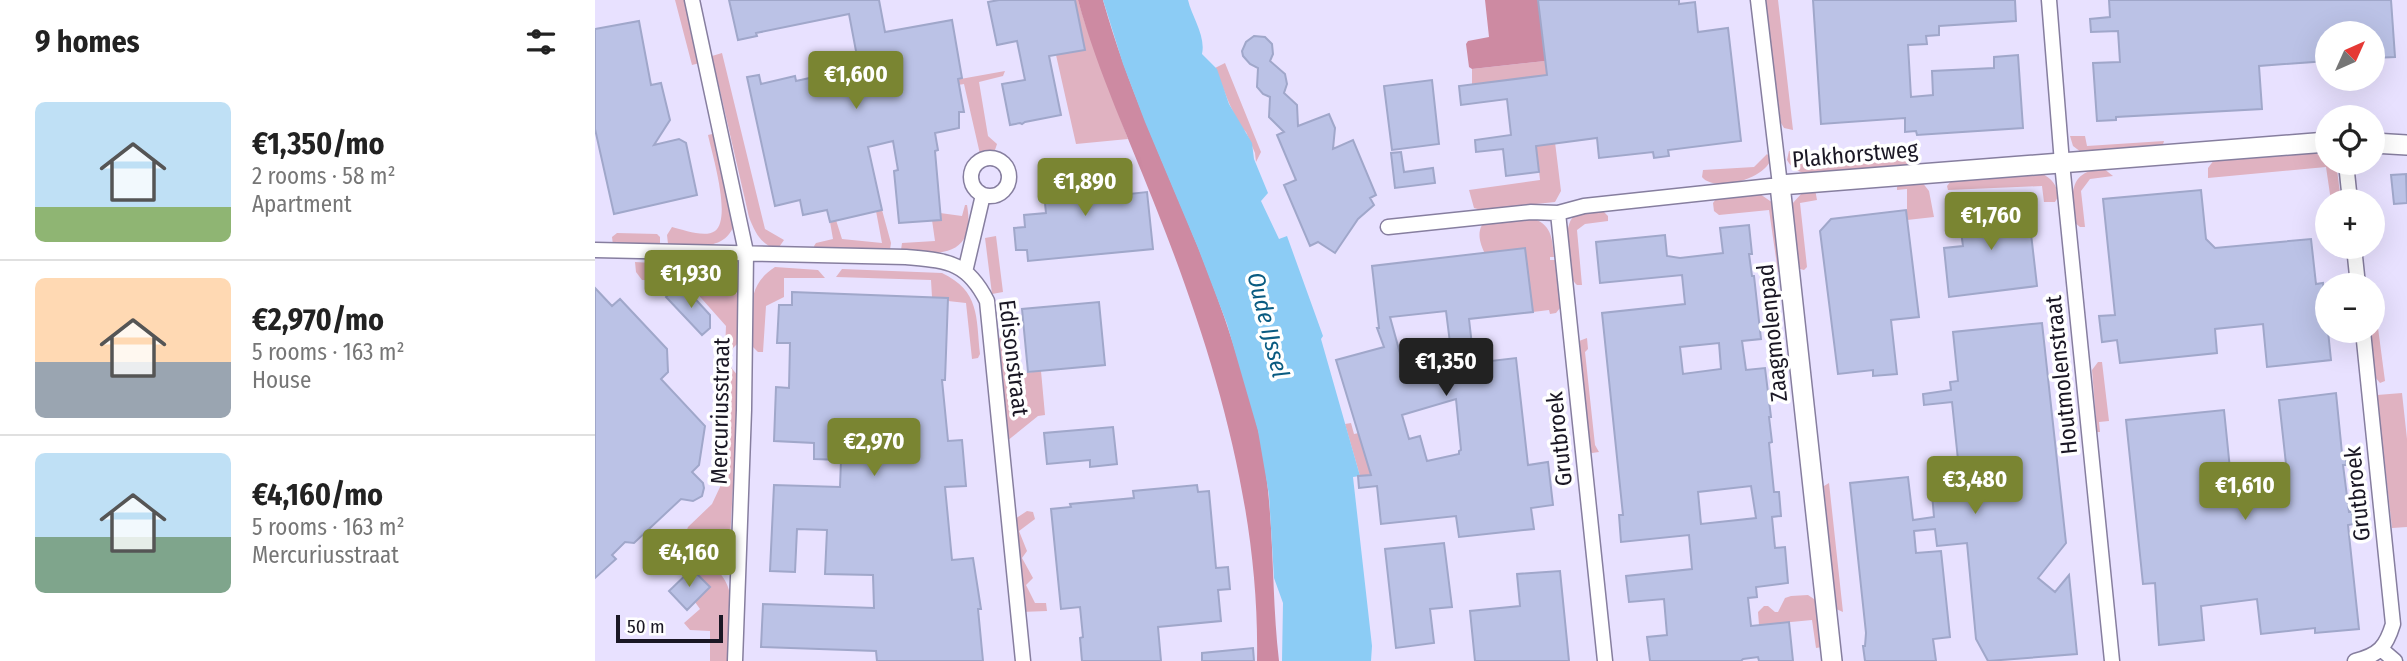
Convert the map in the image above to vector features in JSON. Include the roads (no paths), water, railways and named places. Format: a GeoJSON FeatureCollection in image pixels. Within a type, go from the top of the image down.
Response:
{"type":"FeatureCollection","features":[{"type":"Feature","properties":{"kind":"street","name":"Mercuriusstraat"},"geometry":{"type":"LineString","coordinates":[[692,0],[746,252],[736,661]]}},
{"type":"Feature","properties":{"kind":"street","name":"Zaagmolenpad"},"geometry":{"type":"LineString","coordinates":[[1758,0],[1832,661]]}},
{"type":"Feature","properties":{"kind":"street","name":"Houtmolenstraat"},"geometry":{"type":"LineString","coordinates":[[2049,0],[2062,163],[2112,661]]}},
{"type":"Feature","properties":{"kind":"street","name":"Plakhorstweg"},"geometry":{"type":"LineString","coordinates":[[1388,227],[1531,212],[1557,213],[1584,206],[1780,185],[2315,143]]}},
{"type":"Feature","properties":{"kind":"street"},"geometry":{"type":"LineString","coordinates":[[2385,144],[2407,145]]}},
{"type":"Feature","properties":{"kind":"street"},"geometry":{"type":"LineString","coordinates":[[965,272],[983,195]]}},
{"type":"Feature","properties":{"kind":"street","name":"Grutbroek"},"geometry":{"type":"LineString","coordinates":[[1557,213],[1605,661]]}},
{"type":"Feature","properties":{"kind":"street","name":"Edisonstraat"},"geometry":{"type":"LineString","coordinates":[[595,250],[746,252],[907,257],[950,261],[980,286],[987,300],[1023,661]]}},
{"type":"Feature","properties":{"kind":"street","name":"Grutbroek"},"geometry":{"type":"LineString","coordinates":[[2364,343],[2393,624],[2387,642],[2381,649]]}},
{"type":"Feature","properties":{"kind":"street"},"geometry":{"type":"LineString","coordinates":[[2355,661],[2372,656],[2381,649],[2395,661]]}},
{"type":"Feature","properties":{"kind":"water","name":"Oude IJssel"},"geometry":{"type":"Polygon","coordinates":[[[1103,0],[1188,0],[1200,33],[1202,54],[1217,69],[1229,104],[1252,143],[1254,159],[1268,193],[1261,201],[1279,239],[1287,236],[1323,336],[1321,339],[1360,476],[1353,477],[1372,646],[1371,661],[1282,661],[1283,603],[1274,578],[1269,495],[1258,431],[1227,324],[1145,122],[1103,0]]]}}]}
